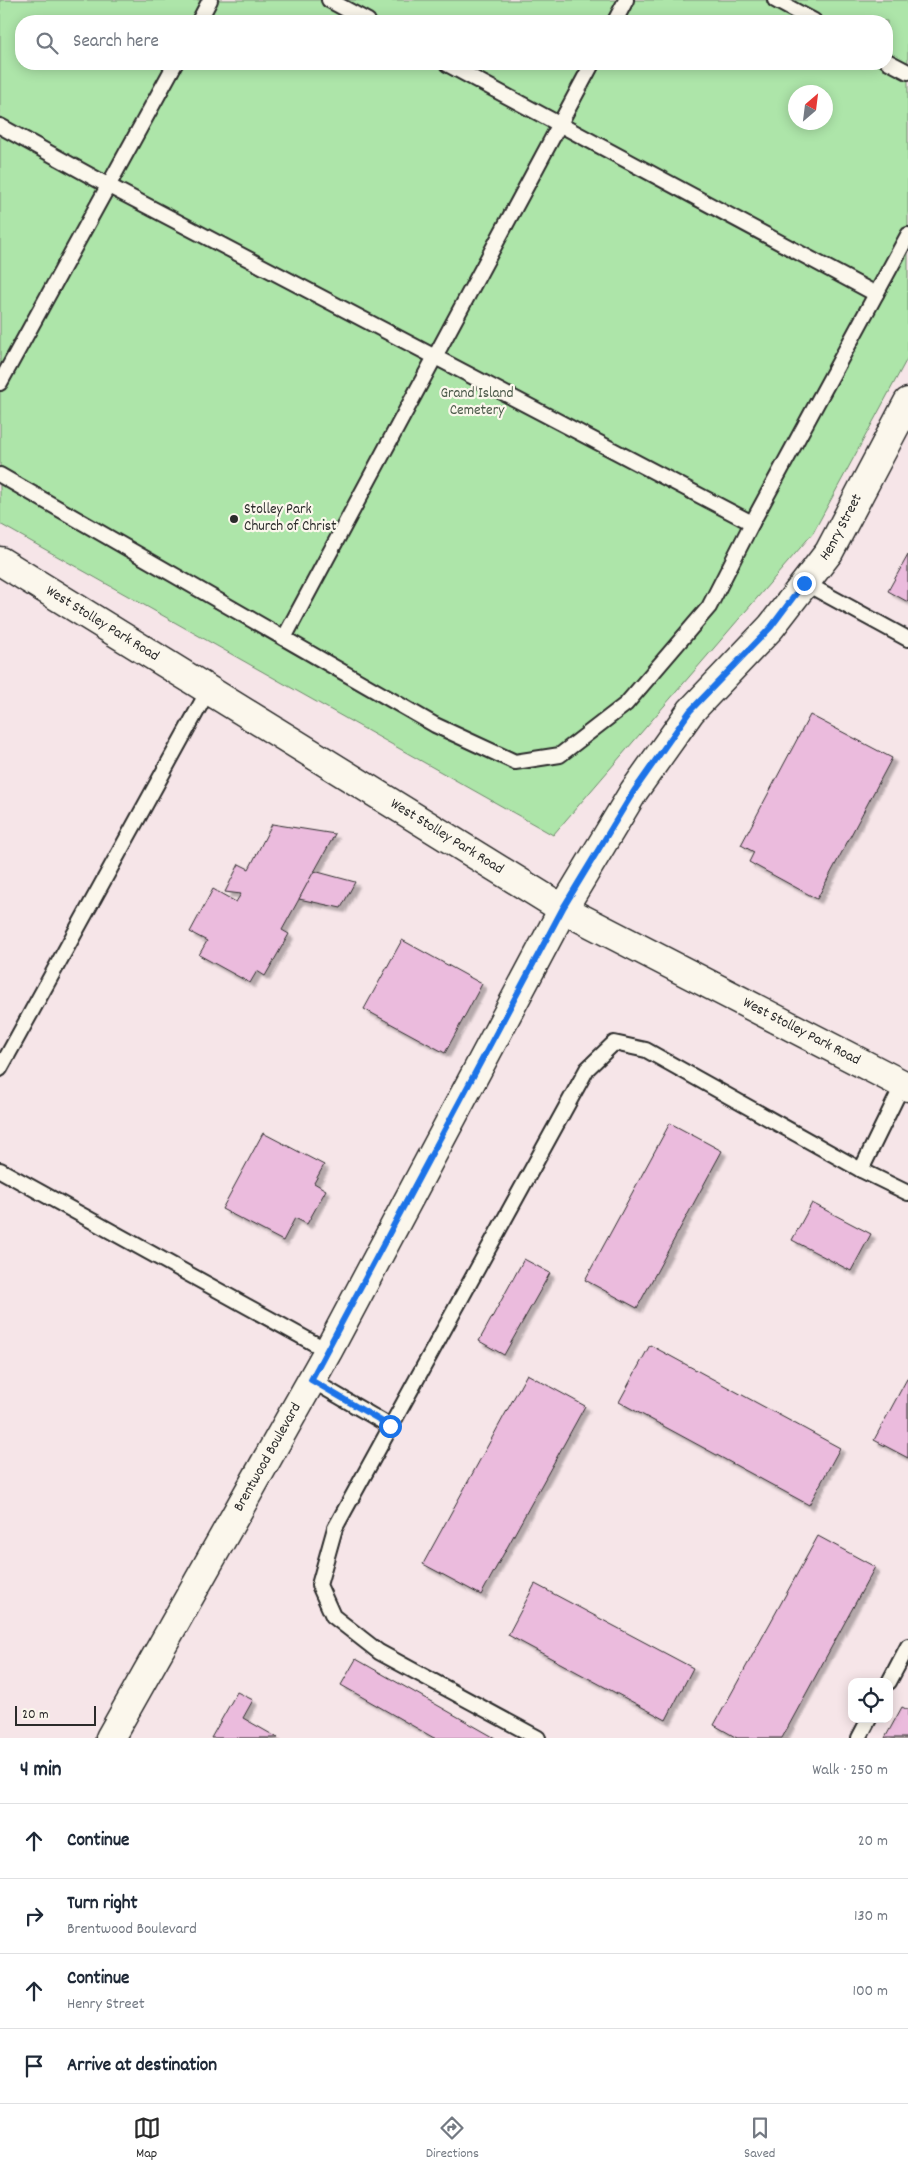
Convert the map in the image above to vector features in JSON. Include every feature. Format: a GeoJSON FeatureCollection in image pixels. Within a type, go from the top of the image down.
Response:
{"type":"FeatureCollection","features":[{"type":"Feature","properties":{"kind":"street","name":"Henry Street"},"geometry":{"type":"LineString","coordinates":[[563,908],[634,791],[690,711],[771,627],[829,552],[908,402]]}},
{"type":"Feature","properties":{"kind":"street","name":"West Stolley Park Road"},"geometry":{"type":"LineString","coordinates":[[0,561],[563,908],[906,1086]]}},
{"type":"Feature","properties":{"kind":"street","name":"Brentwood Boulevard"},"geometry":{"type":"LineString","coordinates":[[110,1738],[328,1351],[563,908]]}},
{"type":"Feature","properties":{"kind":"lane"},"geometry":{"type":"LineString","coordinates":[[202,15],[210,0]]}},
{"type":"Feature","properties":{"kind":"lane"},"geometry":{"type":"LineString","coordinates":[[329,0],[357,15]]}},
{"type":"Feature","properties":{"kind":"lane"},"geometry":{"type":"LineString","coordinates":[[618,15],[626,0]]}},
{"type":"Feature","properties":{"kind":"lane"},"geometry":{"type":"LineString","coordinates":[[775,0],[803,15]]}},
{"type":"Feature","properties":{"kind":"lane"},"geometry":{"type":"LineString","coordinates":[[893,64],[908,72]]}},
{"type":"Feature","properties":{"kind":"lane"},"geometry":{"type":"LineString","coordinates":[[0,383],[172,70]]}},
{"type":"Feature","properties":{"kind":"lane"},"geometry":{"type":"LineString","coordinates":[[458,70],[876,294]]}},
{"type":"Feature","properties":{"kind":"lane"},"geometry":{"type":"LineString","coordinates":[[284,638],[589,70]]}},
{"type":"Feature","properties":{"kind":"lane"},"geometry":{"type":"LineString","coordinates":[[0,126],[109,186],[752,523]]}},
{"type":"Feature","properties":{"kind":"lane"},"geometry":{"type":"LineString","coordinates":[[0,475],[435,725],[515,762],[560,755],[626,704],[709,607],[752,523],[908,235]]}},
{"type":"Feature","properties":{"kind":"lane"},"geometry":{"type":"LineString","coordinates":[[804,583],[908,639]]}},
{"type":"Feature","properties":{"kind":"lane"},"geometry":{"type":"LineString","coordinates":[[0,1069],[209,689]]}},
{"type":"Feature","properties":{"kind":"lane"},"geometry":{"type":"LineString","coordinates":[[538,1738],[379,1652],[332,1616],[319,1584],[335,1528],[587,1070],[614,1043],[646,1050],[861,1170],[908,1193]]}},
{"type":"Feature","properties":{"kind":"lane"},"geometry":{"type":"LineString","coordinates":[[861,1170],[906,1086]]}},
{"type":"Feature","properties":{"kind":"lane"},"geometry":{"type":"LineString","coordinates":[[0,1170],[328,1351]]}},
{"type":"Feature","properties":{"kind":"lane"},"geometry":{"type":"LineString","coordinates":[[311,1380],[390,1426]]}},
{"type":"Feature","properties":{"kind":"lane"},"geometry":{"type":"LineString","coordinates":[[891,1678],[908,1646]]}},
{"type":"Feature","properties":{"kind":"lane"},"geometry":{"type":"LineString","coordinates":[[859,1738],[867,1723]]}},
{"type":"Feature","properties":{"kind":"green space","name":"Grand Island Cemetery"},"geometry":{"type":"Polygon","coordinates":[[[0,0],[908,0],[908,357],[813,533],[553,835],[0,524],[0,0]]]}},
{"type":"Feature","properties":{"kind":"building"},"geometry":{"type":"Polygon","coordinates":[[[908,555],[908,602],[888,591],[908,555]]]}},
{"type":"Feature","properties":{"kind":"building"},"geometry":{"type":"Polygon","coordinates":[[[810,715],[892,758],[817,899],[749,862],[754,852],[741,845],[810,715]]]}},
{"type":"Feature","properties":{"kind":"building"},"geometry":{"type":"Polygon","coordinates":[[[272,824],[335,834],[282,930],[289,934],[265,976],[257,971],[250,983],[199,955],[207,941],[190,932],[213,889],[236,902],[241,894],[225,892],[239,864],[249,869],[272,824]]]}},
{"type":"Feature","properties":{"kind":"building"},"geometry":{"type":"Polygon","coordinates":[[[314,871],[355,882],[341,908],[299,899],[314,871]]]}},
{"type":"Feature","properties":{"kind":"building"},"geometry":{"type":"Polygon","coordinates":[[[402,940],[482,984],[445,1053],[364,1009],[402,940]]]}},
{"type":"Feature","properties":{"kind":"building"},"geometry":{"type":"Polygon","coordinates":[[[670,1123],[722,1151],[637,1308],[585,1280],[670,1123]]]}},
{"type":"Feature","properties":{"kind":"building"},"geometry":{"type":"Polygon","coordinates":[[[263,1133],[324,1165],[314,1183],[326,1190],[307,1224],[295,1218],[283,1241],[222,1209],[263,1133]]]}},
{"type":"Feature","properties":{"kind":"building"},"geometry":{"type":"Polygon","coordinates":[[[812,1203],[871,1234],[851,1271],[792,1240],[812,1203]]]}},
{"type":"Feature","properties":{"kind":"building"},"geometry":{"type":"Polygon","coordinates":[[[524,1259],[550,1273],[504,1355],[479,1341],[524,1259]]]}},
{"type":"Feature","properties":{"kind":"building"},"geometry":{"type":"Polygon","coordinates":[[[650,1345],[840,1448],[809,1505],[619,1402],[650,1345]]]}},
{"type":"Feature","properties":{"kind":"building"},"geometry":{"type":"Polygon","coordinates":[[[527,1374],[585,1406],[481,1595],[423,1564],[527,1374]]]}},
{"type":"Feature","properties":{"kind":"building"},"geometry":{"type":"Polygon","coordinates":[[[908,1377],[908,1458],[874,1440],[908,1377]]]}},
{"type":"Feature","properties":{"kind":"building"},"geometry":{"type":"Polygon","coordinates":[[[818,1536],[875,1567],[782,1738],[737,1738],[714,1725],[818,1536]]]}},
{"type":"Feature","properties":{"kind":"building"},"geometry":{"type":"Polygon","coordinates":[[[535,1584],[693,1668],[666,1720],[508,1635],[535,1584]]]}},
{"type":"Feature","properties":{"kind":"building"},"geometry":{"type":"Polygon","coordinates":[[[356,1659],[495,1738],[434,1738],[341,1685],[356,1659]]]}},
{"type":"Feature","properties":{"kind":"building"},"geometry":{"type":"Polygon","coordinates":[[[237,1692],[253,1700],[243,1718],[278,1738],[211,1738],[237,1692]]]}},
{"type":"Feature","properties":{"kind":"building"},"geometry":{"type":"Polygon","coordinates":[[[902,1707],[908,1710],[908,1738],[885,1738],[902,1707]]]}},
{"type":"Feature","properties":{"kind":"place","name":"Stolley Park Church of Christ"},"geometry":{"type":"Point","coordinates":[234,519]}},
{"type":"Feature","properties":{"kind":"route"},"geometry":{"type":"LineString","coordinates":[[390,1426],[311,1380],[563,908],[634,791],[690,711],[771,627],[804,583]]}}]}
